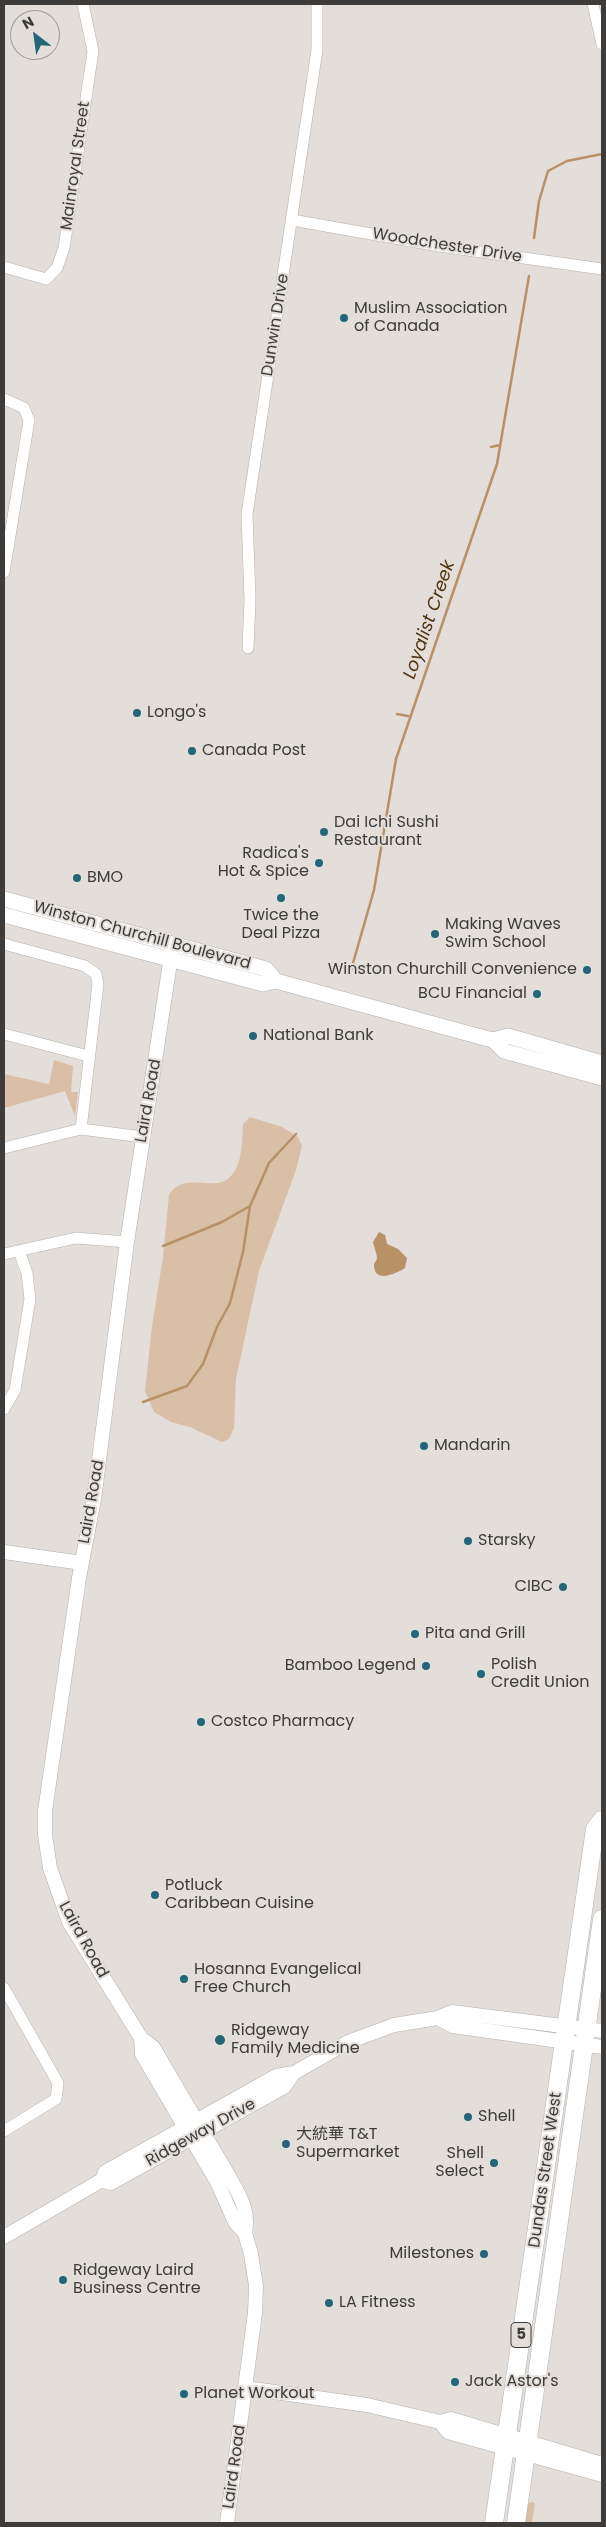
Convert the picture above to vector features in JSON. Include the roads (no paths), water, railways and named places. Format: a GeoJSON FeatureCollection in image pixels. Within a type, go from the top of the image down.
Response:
{"type":"FeatureCollection","features":[{"type":"Feature","properties":{"kind":"main road","name":"Winston Churchill Boulevard"},"geometry":{"type":"LineString","coordinates":[[4,899],[172,952]]}},
{"type":"Feature","properties":{"kind":"main road","name":"Winston Churchill Boulevard"},"geometry":{"type":"LineString","coordinates":[[4,915],[172,952],[266,970],[276,981],[493,1040],[508,1036],[602,1063]]}},
{"type":"Feature","properties":{"kind":"main road","name":"Winston Churchill Boulevard"},"geometry":{"type":"LineString","coordinates":[[493,1040],[504,1052],[602,1078]]}},
{"type":"Feature","properties":{"kind":"main road","name":"Dundas Street West"},"geometry":{"type":"LineString","coordinates":[[579,2035],[595,1829],[602,1820]]}},
{"type":"Feature","properties":{"kind":"main road","name":"Dundas Street West"},"geometry":{"type":"LineString","coordinates":[[494,2523],[516,2444],[579,2035],[602,1919]]}},
{"type":"Feature","properties":{"kind":"main road","name":"Dundas Street West"},"geometry":{"type":"LineString","coordinates":[[516,2444],[516,2523]]}},
{"type":"Feature","properties":{"kind":"street","name":"Mainroyal Street"},"geometry":{"type":"LineString","coordinates":[[4,267],[46,279],[57,268],[64,248],[93,51],[83,4]]}},
{"type":"Feature","properties":{"kind":"street","name":"Dunwin Drive"},"geometry":{"type":"LineString","coordinates":[[248,648],[250,600],[247,514],[317,50],[317,4]]}},
{"type":"Feature","properties":{"kind":"street"},"geometry":{"type":"LineString","coordinates":[[593,4],[602,43]]}},
{"type":"Feature","properties":{"kind":"street","name":"Woodchester Drive"},"geometry":{"type":"LineString","coordinates":[[292,220],[439,246],[602,269]]}},
{"type":"Feature","properties":{"kind":"street"},"geometry":{"type":"LineString","coordinates":[[4,399],[24,408],[29,420],[4,572]]}},
{"type":"Feature","properties":{"kind":"street"},"geometry":{"type":"LineString","coordinates":[[4,944],[85,966],[96,974],[98,984],[88,1056],[81,1129]]}},
{"type":"Feature","properties":{"kind":"street","name":"Laird Road"},"geometry":{"type":"LineString","coordinates":[[172,952],[127,1242],[94,1499],[82,1562],[45,1811],[45,1835],[50,1868],[70,1922],[141,2038],[153,2047],[195,2130],[235,2222],[245,2233],[251,2254],[256,2286],[255,2312],[227,2523]]}},
{"type":"Feature","properties":{"kind":"street"},"geometry":{"type":"LineString","coordinates":[[4,1034],[88,1056]]}},
{"type":"Feature","properties":{"kind":"street"},"geometry":{"type":"LineString","coordinates":[[4,1148],[81,1129],[143,1137]]}},
{"type":"Feature","properties":{"kind":"street"},"geometry":{"type":"LineString","coordinates":[[4,1254],[76,1238],[127,1242]]}},
{"type":"Feature","properties":{"kind":"street"},"geometry":{"type":"LineString","coordinates":[[4,1408],[14,1390],[30,1299],[27,1273],[19,1250]]}},
{"type":"Feature","properties":{"kind":"street"},"geometry":{"type":"LineString","coordinates":[[4,1552],[82,1562]]}},
{"type":"Feature","properties":{"kind":"street"},"geometry":{"type":"LineString","coordinates":[[4,2131],[56,2099],[58,2092],[58,2083],[5,1994]]}},
{"type":"Feature","properties":{"kind":"street","name":"Ridgeway Drive"},"geometry":{"type":"LineString","coordinates":[[4,2237],[102,2180],[104,2172],[195,2130],[276,2076],[294,2074],[348,2042],[408,2021],[438,2018],[452,2012],[579,2035],[602,2047]]}},
{"type":"Feature","properties":{"kind":"street"},"geometry":{"type":"LineString","coordinates":[[246,2388],[367,2405],[440,2422],[448,2432],[516,2444],[602,2464]]}},
{"type":"Feature","properties":{"kind":"street"},"geometry":{"type":"LineString","coordinates":[[516,2444],[602,2475]]}},
{"type":"Feature","properties":{"kind":"waterway","name":"Loyalist Creek"},"geometry":{"type":"LineString","coordinates":[[534,238],[539,201],[548,171],[567,161],[602,154]]}},
{"type":"Feature","properties":{"kind":"waterway","name":"Loyalist Creek"},"geometry":{"type":"LineString","coordinates":[[351,970],[374,890],[396,759],[497,464],[529,276]]}},
{"type":"Feature","properties":{"kind":"waterway"},"geometry":{"type":"LineString","coordinates":[[491,447],[500,445]]}},
{"type":"Feature","properties":{"kind":"waterway"},"geometry":{"type":"LineString","coordinates":[[397,714],[408,716]]}},
{"type":"Feature","properties":{"kind":"waterway"},"geometry":{"type":"LineString","coordinates":[[143,1402],[187,1386],[203,1364],[217,1327],[230,1303],[243,1252],[250,1206],[269,1163],[296,1134]]}},
{"type":"Feature","properties":{"kind":"waterway"},"geometry":{"type":"LineString","coordinates":[[163,1246],[222,1222],[250,1206]]}},
{"type":"Feature","properties":{"kind":"place","name":"Muslim Association of Canada"},"geometry":{"type":"Point","coordinates":[344,318]}},
{"type":"Feature","properties":{"kind":"place","name":"Longo's"},"geometry":{"type":"Point","coordinates":[137,713]}},
{"type":"Feature","properties":{"kind":"place","name":"Canada Post"},"geometry":{"type":"Point","coordinates":[192,751]}},
{"type":"Feature","properties":{"kind":"place","name":"Dai Ichi Sushi Restaurant"},"geometry":{"type":"Point","coordinates":[324,832]}},
{"type":"Feature","properties":{"kind":"place","name":"Radica's Hot & Spice"},"geometry":{"type":"Point","coordinates":[319,863]}},
{"type":"Feature","properties":{"kind":"place","name":"BMO"},"geometry":{"type":"Point","coordinates":[77,878]}},
{"type":"Feature","properties":{"kind":"place","name":"Twice the Deal Pizza"},"geometry":{"type":"Point","coordinates":[281,898]}},
{"type":"Feature","properties":{"kind":"place","name":"Making Waves Swim School"},"geometry":{"type":"Point","coordinates":[435,934]}},
{"type":"Feature","properties":{"kind":"place","name":"Winston Churchill Convenience"},"geometry":{"type":"Point","coordinates":[587,970]}},
{"type":"Feature","properties":{"kind":"place","name":"BCU Financial"},"geometry":{"type":"Point","coordinates":[537,994]}},
{"type":"Feature","properties":{"kind":"place","name":"National Bank"},"geometry":{"type":"Point","coordinates":[253,1036]}},
{"type":"Feature","properties":{"kind":"place","name":"Mandarin"},"geometry":{"type":"Point","coordinates":[424,1446]}},
{"type":"Feature","properties":{"kind":"place","name":"Starsky"},"geometry":{"type":"Point","coordinates":[468,1541]}},
{"type":"Feature","properties":{"kind":"place","name":"CIBC"},"geometry":{"type":"Point","coordinates":[563,1587]}},
{"type":"Feature","properties":{"kind":"place","name":"Pita and Grill"},"geometry":{"type":"Point","coordinates":[415,1634]}},
{"type":"Feature","properties":{"kind":"place","name":"Bamboo Legend"},"geometry":{"type":"Point","coordinates":[426,1666]}},
{"type":"Feature","properties":{"kind":"place","name":"Polish Credit Union"},"geometry":{"type":"Point","coordinates":[481,1674]}},
{"type":"Feature","properties":{"kind":"place","name":"Costco Pharmacy"},"geometry":{"type":"Point","coordinates":[201,1722]}},
{"type":"Feature","properties":{"kind":"place","name":"Potluck Caribbean Cuisine"},"geometry":{"type":"Point","coordinates":[155,1895]}},
{"type":"Feature","properties":{"kind":"place","name":"Hosanna Evangelical Free Church"},"geometry":{"type":"Point","coordinates":[184,1979]}},
{"type":"Feature","properties":{"kind":"place","name":"Ridgeway Family Medicine"},"geometry":{"type":"Point","coordinates":[220,2040]}},
{"type":"Feature","properties":{"kind":"place","name":"Shell"},"geometry":{"type":"Point","coordinates":[468,2117]}},
{"type":"Feature","properties":{"kind":"place","name":"大統華 T&T Supermarket"},"geometry":{"type":"Point","coordinates":[286,2144]}},
{"type":"Feature","properties":{"kind":"place","name":"Shell Select"},"geometry":{"type":"Point","coordinates":[494,2163]}},
{"type":"Feature","properties":{"kind":"place","name":"Milestones"},"geometry":{"type":"Point","coordinates":[484,2254]}},
{"type":"Feature","properties":{"kind":"place","name":"Ridgeway Laird Business Centre"},"geometry":{"type":"Point","coordinates":[63,2280]}},
{"type":"Feature","properties":{"kind":"place","name":"LA Fitness"},"geometry":{"type":"Point","coordinates":[329,2303]}},
{"type":"Feature","properties":{"kind":"place","name":"Jack Astor's"},"geometry":{"type":"Point","coordinates":[455,2382]}},
{"type":"Feature","properties":{"kind":"place","name":"Planet Workout"},"geometry":{"type":"Point","coordinates":[184,2394]}}]}
